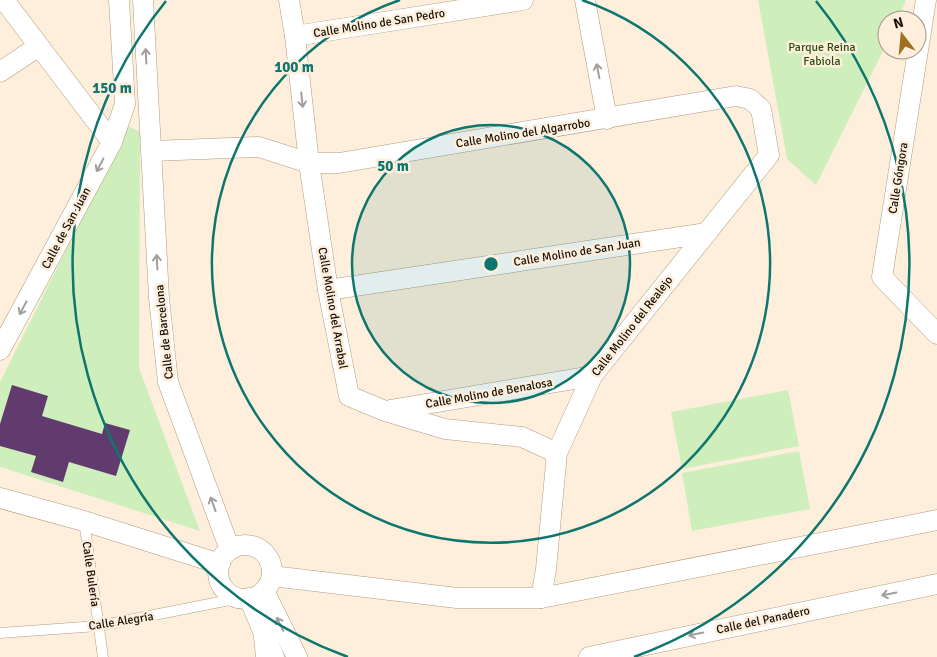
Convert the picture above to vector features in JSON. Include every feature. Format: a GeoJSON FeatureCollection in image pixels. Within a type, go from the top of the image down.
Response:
{"type":"FeatureCollection","features":[{"type":"Feature","properties":{"kind":"street"},"geometry":{"type":"LineString","coordinates":[[4,0],[112,142]]}},
{"type":"Feature","properties":{"kind":"street"},"geometry":{"type":"LineString","coordinates":[[119,0],[125,104]]}},
{"type":"Feature","properties":{"kind":"street","name":"Calle de Barcelona"},"geometry":{"type":"LineString","coordinates":[[143,0],[159,298],[168,382],[225,557]]}},
{"type":"Feature","properties":{"kind":"street","name":"Calle Molino del Arrabal"},"geometry":{"type":"LineString","coordinates":[[289,0],[295,36],[309,163],[328,290],[349,396],[385,411],[445,429],[522,436],[557,453]]}},
{"type":"Feature","properties":{"kind":"street","name":"Calle Molino de San Pedro"},"geometry":{"type":"LineString","coordinates":[[295,36],[523,0]]}},
{"type":"Feature","properties":{"kind":"street"},"geometry":{"type":"LineString","coordinates":[[585,0],[607,119]]}},
{"type":"Feature","properties":{"kind":"street","name":"Calle Góngora"},"geometry":{"type":"LineString","coordinates":[[926,0],[882,277],[937,334]]}},
{"type":"Feature","properties":{"kind":"street"},"geometry":{"type":"LineString","coordinates":[[0,72],[38,46]]}},
{"type":"Feature","properties":{"kind":"street","name":"Calle Molino del Algarrobo"},"geometry":{"type":"LineString","coordinates":[[309,163],[339,163],[736,96]]}},
{"type":"Feature","properties":{"kind":"street","name":"Calle Molino del Realejo"},"geometry":{"type":"LineString","coordinates":[[541,598],[546,569],[557,453],[592,376],[769,155],[761,109],[750,99],[736,96]]}},
{"type":"Feature","properties":{"kind":"street"},"geometry":{"type":"LineString","coordinates":[[89,112],[103,112],[125,104],[149,104]]}},
{"type":"Feature","properties":{"kind":"street","name":"Calle de San Juan"},"geometry":{"type":"LineString","coordinates":[[0,350],[112,142],[125,104]]}},
{"type":"Feature","properties":{"kind":"street"},"geometry":{"type":"LineString","coordinates":[[152,151],[259,146],[309,163]]}},
{"type":"Feature","properties":{"kind":"street","name":"Calle Molino de San Juan"},"geometry":{"type":"LineString","coordinates":[[328,290],[706,233]]}},
{"type":"Feature","properties":{"kind":"street","name":"Calle Molino de Benalosa"},"geometry":{"type":"LineString","coordinates":[[385,411],[592,376]]}},
{"type":"Feature","properties":{"kind":"street"},"geometry":{"type":"LineString","coordinates":[[0,498],[225,557]]}},
{"type":"Feature","properties":{"kind":"street"},"geometry":{"type":"LineString","coordinates":[[274,657],[256,595],[272,567],[269,559],[263,552],[256,547],[247,545],[225,557],[218,573],[220,582],[232,595],[256,595],[457,598],[541,598],[937,520]]}},
{"type":"Feature","properties":{"kind":"street","name":"Calle del Panadero"},"geometry":{"type":"LineString","coordinates":[[589,657],[937,584]]}},
{"type":"Feature","properties":{"kind":"street"},"geometry":{"type":"LineString","coordinates":[[256,595],[297,657]]}},
{"type":"Feature","properties":{"kind":"lane","name":"Calle Bulería"},"geometry":{"type":"LineString","coordinates":[[84,521],[103,657]]}},
{"type":"Feature","properties":{"kind":"lane","name":"Calle Alegría"},"geometry":{"type":"LineString","coordinates":[[0,633],[98,626],[256,595]]}},
{"type":"Feature","properties":{"kind":"lane"},"geometry":{"type":"LineString","coordinates":[[256,595],[261,657]]}},
{"type":"Feature","properties":{"kind":"green space","name":"Parque Reina Fabiola"},"geometry":{"type":"Polygon","coordinates":[[[758,0],[906,0],[902,10],[877,10],[878,60],[816,185],[787,159],[758,0]]]}},
{"type":"Feature","properties":{"kind":"green space"},"geometry":{"type":"Polygon","coordinates":[[[128,126],[140,132],[139,368],[200,531],[0,467],[0,382],[128,126]]]}},
{"type":"Feature","properties":{"kind":"green space"},"geometry":{"type":"Polygon","coordinates":[[[788,390],[799,446],[682,469],[671,412],[788,390]]]}},
{"type":"Feature","properties":{"kind":"green space"},"geometry":{"type":"Polygon","coordinates":[[[799,451],[810,509],[692,531],[682,473],[799,451]]]}},
{"type":"Feature","properties":{"kind":"building"},"geometry":{"type":"Polygon","coordinates":[[[12,385],[48,396],[42,416],[102,434],[105,423],[130,430],[116,476],[69,462],[63,482],[31,472],[36,456],[0,446],[0,424],[12,385]]]}}]}
